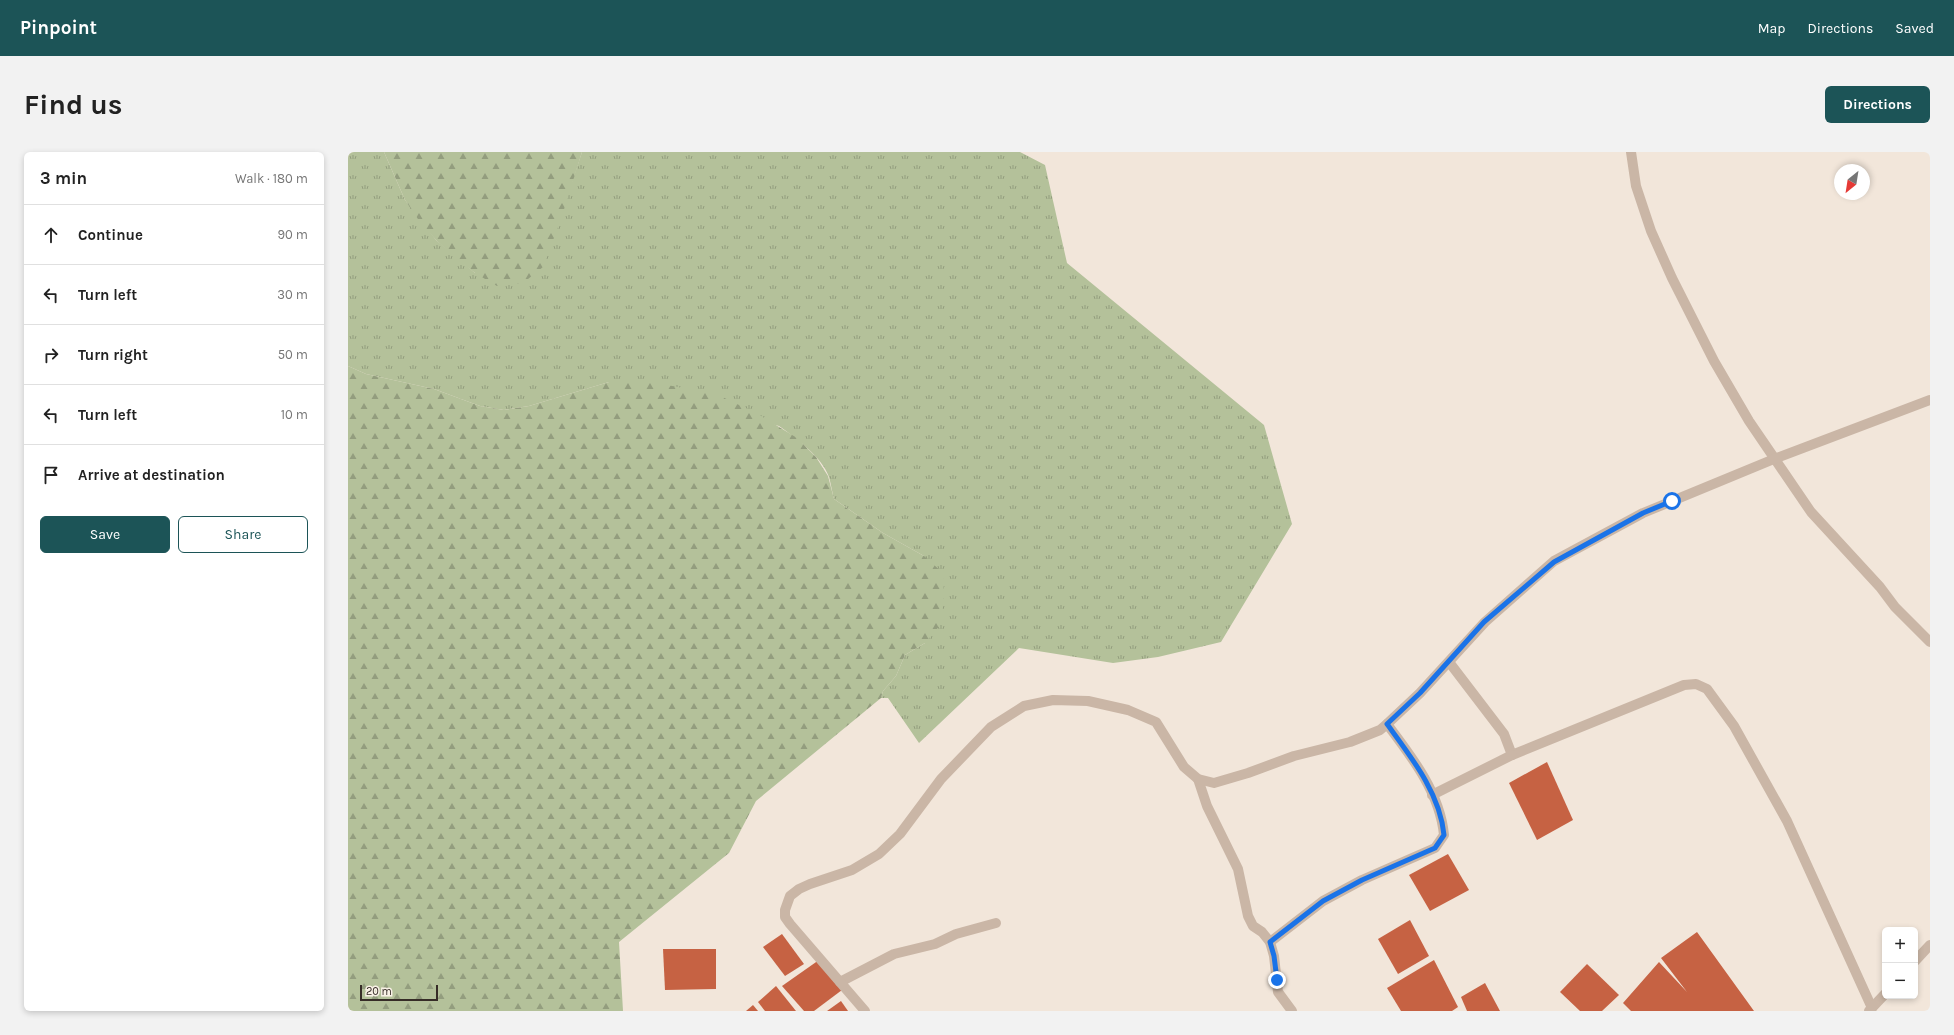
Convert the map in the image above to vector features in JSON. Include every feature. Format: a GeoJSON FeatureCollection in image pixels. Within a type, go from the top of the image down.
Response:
{"type":"FeatureCollection","features":[{"type":"Feature","properties":{"kind":"street"},"geometry":{"type":"LineString","coordinates":[[1631,152],[1636,186],[1651,231],[1672,278],[1714,361],[1774,459],[1811,512],[1880,587],[1896,607],[1930,642]]}},
{"type":"Feature","properties":{"kind":"street"},"geometry":{"type":"LineString","coordinates":[[864,1011],[785,917],[785,910],[790,896],[799,889],[810,884],[852,870],[879,854],[900,834],[941,779],[991,727],[1024,706],[1053,700],[1088,701],[1128,710],[1156,722],[1184,767],[1198,779],[1214,782],[1226,780],[1294,756],[1350,742],[1380,730],[1387,724],[1420,693],[1484,622],[1554,562],[1643,513],[1774,459],[1930,400]]}},
{"type":"Feature","properties":{"kind":"street"},"geometry":{"type":"LineString","coordinates":[[1449,662],[1504,734],[1512,755]]}},
{"type":"Feature","properties":{"kind":"street"},"geometry":{"type":"LineString","coordinates":[[1432,795],[1512,755],[1684,685],[1696,684],[1707,688],[1734,726],[1787,821],[1871,1010],[1882,997]]}},
{"type":"Feature","properties":{"kind":"street"},"geometry":{"type":"LineString","coordinates":[[1270,942],[1323,901],[1362,880],[1435,848],[1444,835],[1443,817],[1418,765],[1387,724]]}},
{"type":"Feature","properties":{"kind":"street"},"geometry":{"type":"LineString","coordinates":[[1198,779],[1207,806],[1238,869],[1248,916],[1254,926],[1262,932],[1270,942],[1274,956],[1278,992],[1292,1011]]}},
{"type":"Feature","properties":{"kind":"street"},"geometry":{"type":"LineString","coordinates":[[840,982],[894,954],[935,944],[956,934],[996,923]]}},
{"type":"Feature","properties":{"kind":"street"},"geometry":{"type":"LineString","coordinates":[[1918,958],[1930,945]]}},
{"type":"Feature","properties":{"kind":"green space"},"geometry":{"type":"Polygon","coordinates":[[[348,152],[384,152],[405,200],[436,240],[475,273],[572,182],[582,152],[1020,152],[1045,165],[1067,263],[1264,425],[1292,524],[1221,642],[1158,657],[1113,663],[1019,648],[919,743],[888,698],[881,698],[883,691],[896,676],[905,655],[925,643],[924,556],[883,533],[834,499],[829,477],[821,462],[808,448],[779,426],[609,382],[529,406],[504,410],[480,406],[434,389],[366,374],[348,366],[348,152]]]}},
{"type":"Feature","properties":{"kind":"green space"},"geometry":{"type":"Polygon","coordinates":[[[384,152],[582,152],[561,219],[543,267],[523,283],[497,286],[475,273],[454,257],[420,222],[405,200],[384,152]]]}},
{"type":"Feature","properties":{"kind":"green space"},"geometry":{"type":"Polygon","coordinates":[[[348,366],[366,374],[434,389],[480,406],[504,410],[529,406],[609,382],[634,379],[716,394],[758,414],[797,438],[816,457],[828,476],[834,499],[883,533],[924,556],[943,573],[944,597],[941,624],[925,643],[905,655],[896,676],[883,691],[881,698],[756,801],[729,853],[619,942],[623,1011],[348,1011],[348,366]]]}},
{"type":"Feature","properties":{"kind":"building"},"geometry":{"type":"Polygon","coordinates":[[[1547,762],[1573,820],[1537,840],[1509,783],[1547,762]]]}},
{"type":"Feature","properties":{"kind":"building"},"geometry":{"type":"Polygon","coordinates":[[[1448,854],[1469,890],[1430,911],[1409,875],[1448,854]]]}},
{"type":"Feature","properties":{"kind":"building"},"geometry":{"type":"Polygon","coordinates":[[[1410,920],[1429,956],[1398,974],[1378,939],[1410,920]]]}},
{"type":"Feature","properties":{"kind":"building"},"geometry":{"type":"Polygon","coordinates":[[[1697,932],[1754,1011],[1631,1011],[1623,1003],[1659,962],[1687,992],[1661,958],[1697,932]]]}},
{"type":"Feature","properties":{"kind":"building"},"geometry":{"type":"Polygon","coordinates":[[[782,934],[804,964],[785,976],[763,947],[782,934]]]}},
{"type":"Feature","properties":{"kind":"building"},"geometry":{"type":"Polygon","coordinates":[[[663,949],[716,949],[716,989],[665,990],[663,949]]]}},
{"type":"Feature","properties":{"kind":"building"},"geometry":{"type":"Polygon","coordinates":[[[819,960],[842,990],[814,1011],[804,1011],[782,986],[819,960]]]}},
{"type":"Feature","properties":{"kind":"building"},"geometry":{"type":"Polygon","coordinates":[[[1434,960],[1458,1007],[1452,1011],[1401,1011],[1387,988],[1434,960]]]}},
{"type":"Feature","properties":{"kind":"building"},"geometry":{"type":"Polygon","coordinates":[[[1587,964],[1619,995],[1602,1011],[1580,1011],[1560,992],[1587,964]]]}},
{"type":"Feature","properties":{"kind":"building"},"geometry":{"type":"Polygon","coordinates":[[[1485,983],[1500,1011],[1467,1011],[1461,997],[1485,983]]]}},
{"type":"Feature","properties":{"kind":"building"},"geometry":{"type":"Polygon","coordinates":[[[776,986],[796,1011],[765,1011],[758,1002],[776,986]]]}},
{"type":"Feature","properties":{"kind":"building"},"geometry":{"type":"Polygon","coordinates":[[[841,1001],[848,1011],[827,1011],[841,1001]]]}},
{"type":"Feature","properties":{"kind":"building"},"geometry":{"type":"Polygon","coordinates":[[[753,1005],[758,1011],[746,1011],[753,1005]]]}},
{"type":"Feature","properties":{"kind":"route"},"geometry":{"type":"LineString","coordinates":[[1277,980],[1274,956],[1270,942],[1323,901],[1362,880],[1435,848],[1444,835],[1443,817],[1418,765],[1387,724],[1420,693],[1484,622],[1554,562],[1643,513],[1672,501]]}}]}
